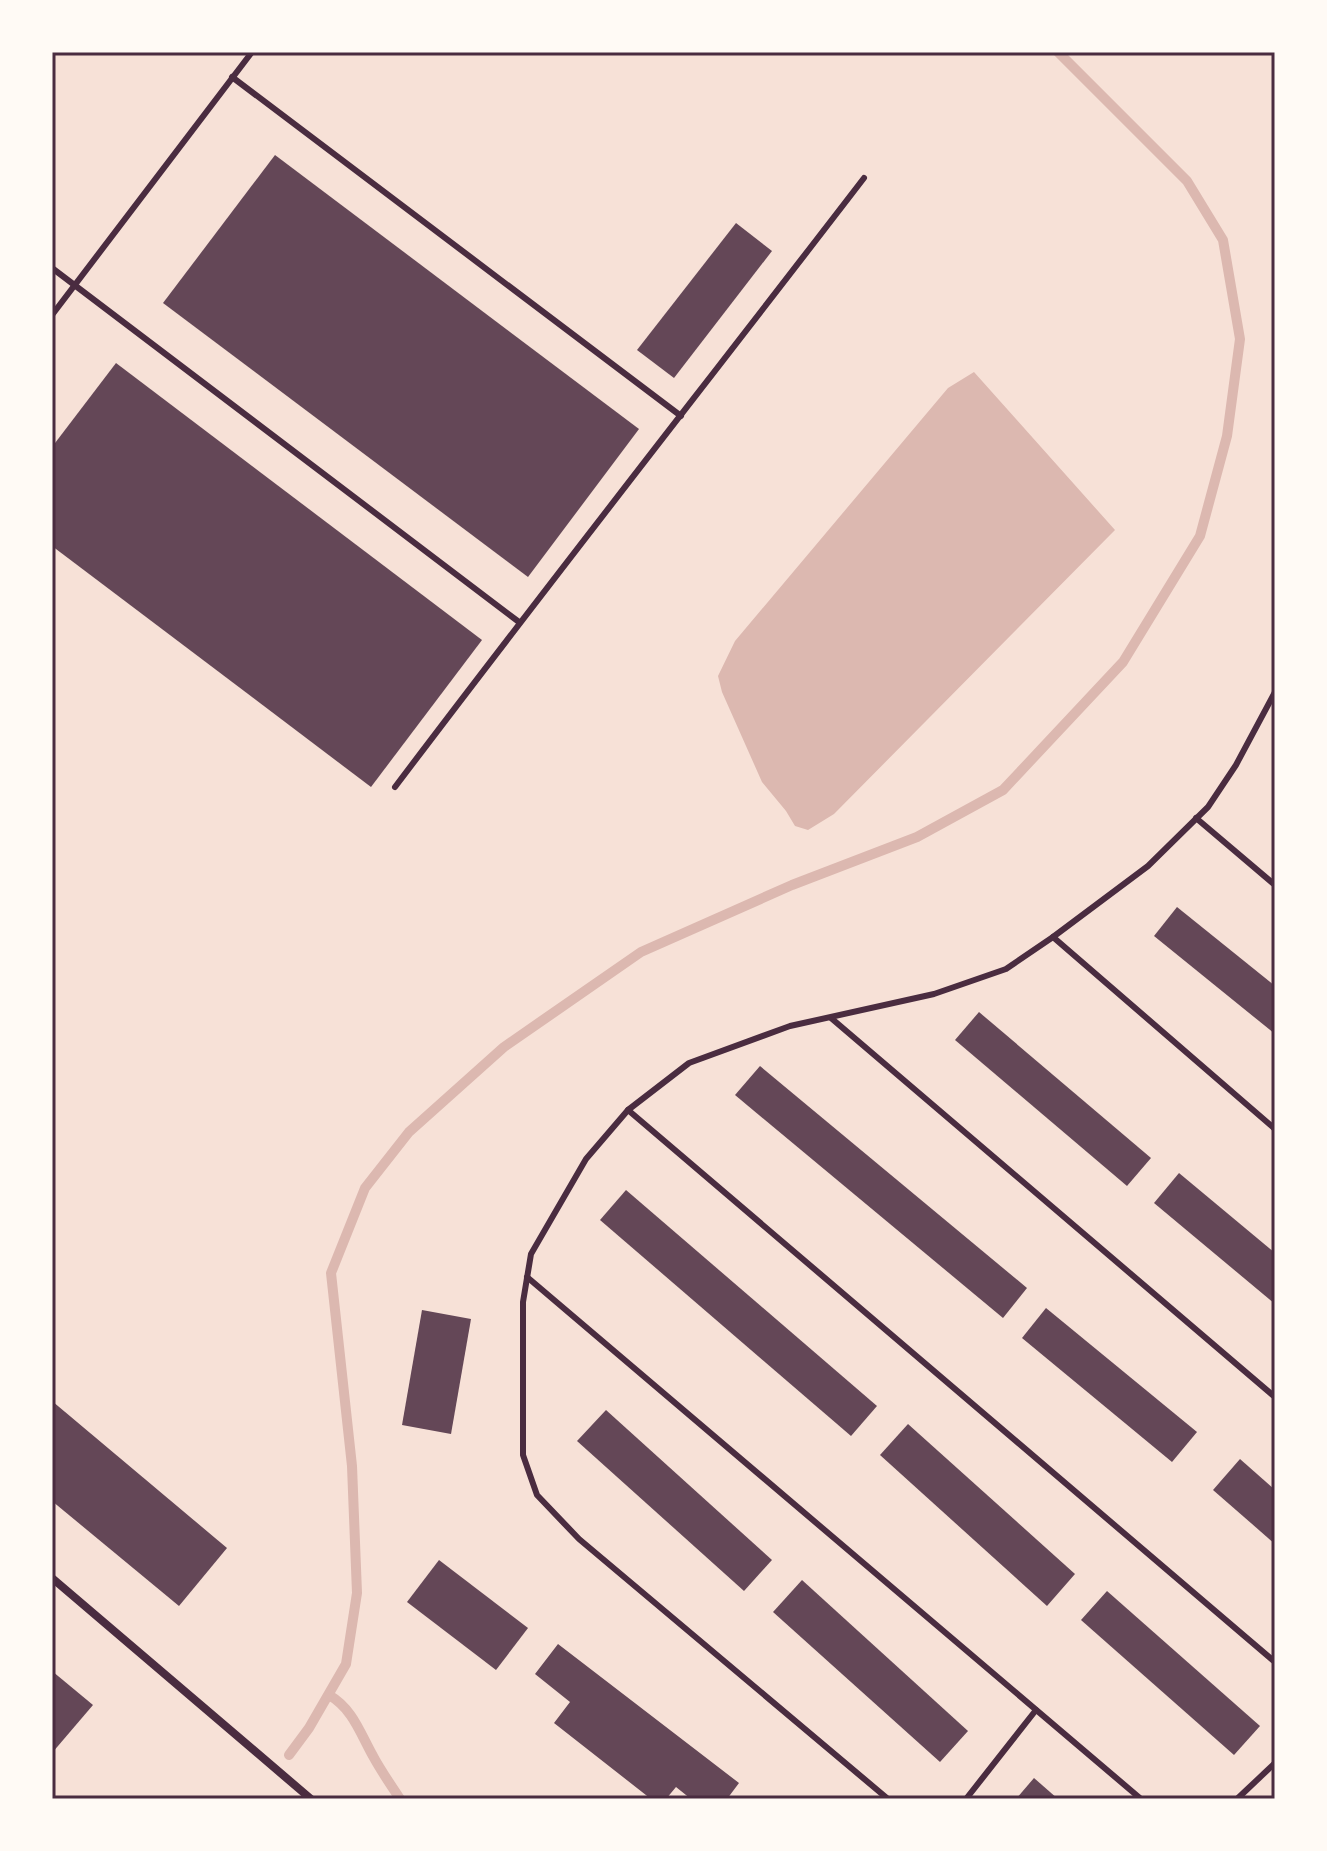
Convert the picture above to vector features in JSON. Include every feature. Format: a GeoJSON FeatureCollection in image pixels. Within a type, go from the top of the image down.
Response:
{"type":"FeatureCollection","features":[{"type":"Feature","properties":{"kind":"street"},"geometry":{"type":"LineString","coordinates":[[52,1578],[311,1799]]}},
{"type":"Feature","properties":{"kind":"lane"},"geometry":{"type":"LineString","coordinates":[[52,315],[252,52]]}},
{"type":"Feature","properties":{"kind":"lane"},"geometry":{"type":"LineString","coordinates":[[232,77],[681,416]]}},
{"type":"Feature","properties":{"kind":"lane"},"geometry":{"type":"LineString","coordinates":[[395,787],[519,622],[864,178]]}},
{"type":"Feature","properties":{"kind":"lane"},"geometry":{"type":"LineString","coordinates":[[52,268],[519,622]]}},
{"type":"Feature","properties":{"kind":"lane"},"geometry":{"type":"LineString","coordinates":[[888,1799],[579,1539],[537,1495],[523,1455],[523,1302],[531,1254],[586,1159],[628,1110],[689,1063],[790,1026],[934,994],[1006,969],[1148,866],[1208,807],[1236,765],[1275,692]]}},
{"type":"Feature","properties":{"kind":"lane"},"geometry":{"type":"LineString","coordinates":[[1196,818],[1275,885]]}},
{"type":"Feature","properties":{"kind":"lane"},"geometry":{"type":"LineString","coordinates":[[1053,937],[1275,1129]]}},
{"type":"Feature","properties":{"kind":"lane"},"geometry":{"type":"LineString","coordinates":[[831,1018],[1275,1397]]}},
{"type":"Feature","properties":{"kind":"lane"},"geometry":{"type":"LineString","coordinates":[[628,1110],[1275,1662]]}},
{"type":"Feature","properties":{"kind":"lane"},"geometry":{"type":"LineString","coordinates":[[527,1277],[1141,1799]]}},
{"type":"Feature","properties":{"kind":"lane"},"geometry":{"type":"LineString","coordinates":[[966,1799],[1036,1710]]}},
{"type":"Feature","properties":{"kind":"lane"},"geometry":{"type":"LineString","coordinates":[[1237,1799],[1275,1763]]}},
{"type":"Feature","properties":{"kind":"shaded area"},"geometry":{"type":"Polygon","coordinates":[[[974,372],[1115,530],[834,814],[808,830],[795,826],[762,782],[722,692],[718,676],[735,641],[948,388],[974,372]]]}},
{"type":"Feature","properties":{"kind":"building"},"geometry":{"type":"Polygon","coordinates":[[[275,155],[639,429],[528,577],[163,303],[275,155]]]}},
{"type":"Feature","properties":{"kind":"building"},"geometry":{"type":"Polygon","coordinates":[[[736,223],[772,251],[674,378],[637,350],[736,223]]]}},
{"type":"Feature","properties":{"kind":"building"},"geometry":{"type":"Polygon","coordinates":[[[116,363],[482,640],[371,787],[52,546],[52,447],[116,363]]]}},
{"type":"Feature","properties":{"kind":"building"},"geometry":{"type":"Polygon","coordinates":[[[1177,907],[1275,986],[1275,1034],[1154,936],[1177,907]]]}},
{"type":"Feature","properties":{"kind":"building"},"geometry":{"type":"Polygon","coordinates":[[[979,1012],[1151,1158],[1127,1186],[955,1040],[979,1012]]]}},
{"type":"Feature","properties":{"kind":"building"},"geometry":{"type":"Polygon","coordinates":[[[760,1066],[1027,1288],[1003,1318],[735,1095],[760,1066]]]}},
{"type":"Feature","properties":{"kind":"building"},"geometry":{"type":"Polygon","coordinates":[[[1179,1173],[1275,1253],[1275,1304],[1154,1203],[1179,1173]]]}},
{"type":"Feature","properties":{"kind":"building"},"geometry":{"type":"Polygon","coordinates":[[[626,1190],[877,1406],[851,1436],[600,1220],[626,1190]]]}},
{"type":"Feature","properties":{"kind":"building"},"geometry":{"type":"Polygon","coordinates":[[[1046,1308],[1197,1432],[1172,1462],[1022,1338],[1046,1308]]]}},
{"type":"Feature","properties":{"kind":"building"},"geometry":{"type":"Polygon","coordinates":[[[422,1310],[471,1319],[451,1434],[402,1425],[422,1310]]]}},
{"type":"Feature","properties":{"kind":"building"},"geometry":{"type":"Polygon","coordinates":[[[52,1401],[227,1548],[179,1606],[52,1501],[52,1401]]]}},
{"type":"Feature","properties":{"kind":"building"},"geometry":{"type":"Polygon","coordinates":[[[606,1410],[772,1560],[744,1591],[577,1441],[606,1410]]]}},
{"type":"Feature","properties":{"kind":"building"},"geometry":{"type":"Polygon","coordinates":[[[908,1424],[1075,1574],[1047,1606],[880,1455],[908,1424]]]}},
{"type":"Feature","properties":{"kind":"building"},"geometry":{"type":"Polygon","coordinates":[[[1240,1459],[1275,1490],[1275,1544],[1213,1490],[1240,1459]]]}},
{"type":"Feature","properties":{"kind":"building"},"geometry":{"type":"Polygon","coordinates":[[[439,1560],[528,1628],[496,1670],[407,1602],[439,1560]]]}},
{"type":"Feature","properties":{"kind":"building"},"geometry":{"type":"Polygon","coordinates":[[[802,1580],[968,1731],[940,1762],[773,1612],[802,1580]]]}},
{"type":"Feature","properties":{"kind":"building"},"geometry":{"type":"Polygon","coordinates":[[[1107,1591],[1260,1726],[1234,1755],[1081,1620],[1107,1591]]]}},
{"type":"Feature","properties":{"kind":"building"},"geometry":{"type":"Polygon","coordinates":[[[558,1644],[739,1783],[727,1799],[691,1799],[676,1787],[666,1799],[651,1799],[554,1723],[570,1702],[535,1674],[558,1644]]]}},
{"type":"Feature","properties":{"kind":"building"},"geometry":{"type":"Polygon","coordinates":[[[52,1671],[93,1705],[52,1753],[52,1671]]]}},
{"type":"Feature","properties":{"kind":"building"},"geometry":{"type":"Polygon","coordinates":[[[1034,1778],[1058,1799],[1016,1799],[1034,1778]]]}},
{"type":"Feature","properties":{"kind":"waterway"},"geometry":{"type":"LineString","coordinates":[[289,1755],[309,1728],[346,1664],[357,1593],[352,1466],[331,1273],[365,1188],[409,1132],[504,1047],[641,952],[792,885],[917,837],[1003,790],[1123,662],[1200,536],[1227,436],[1240,339],[1223,240],[1187,181],[1058,52]]}},
{"type":"Feature","properties":{"kind":"waterway"},"geometry":{"type":"LineString","coordinates":[[329,1695],[350,1714],[400,1799]]}}]}
